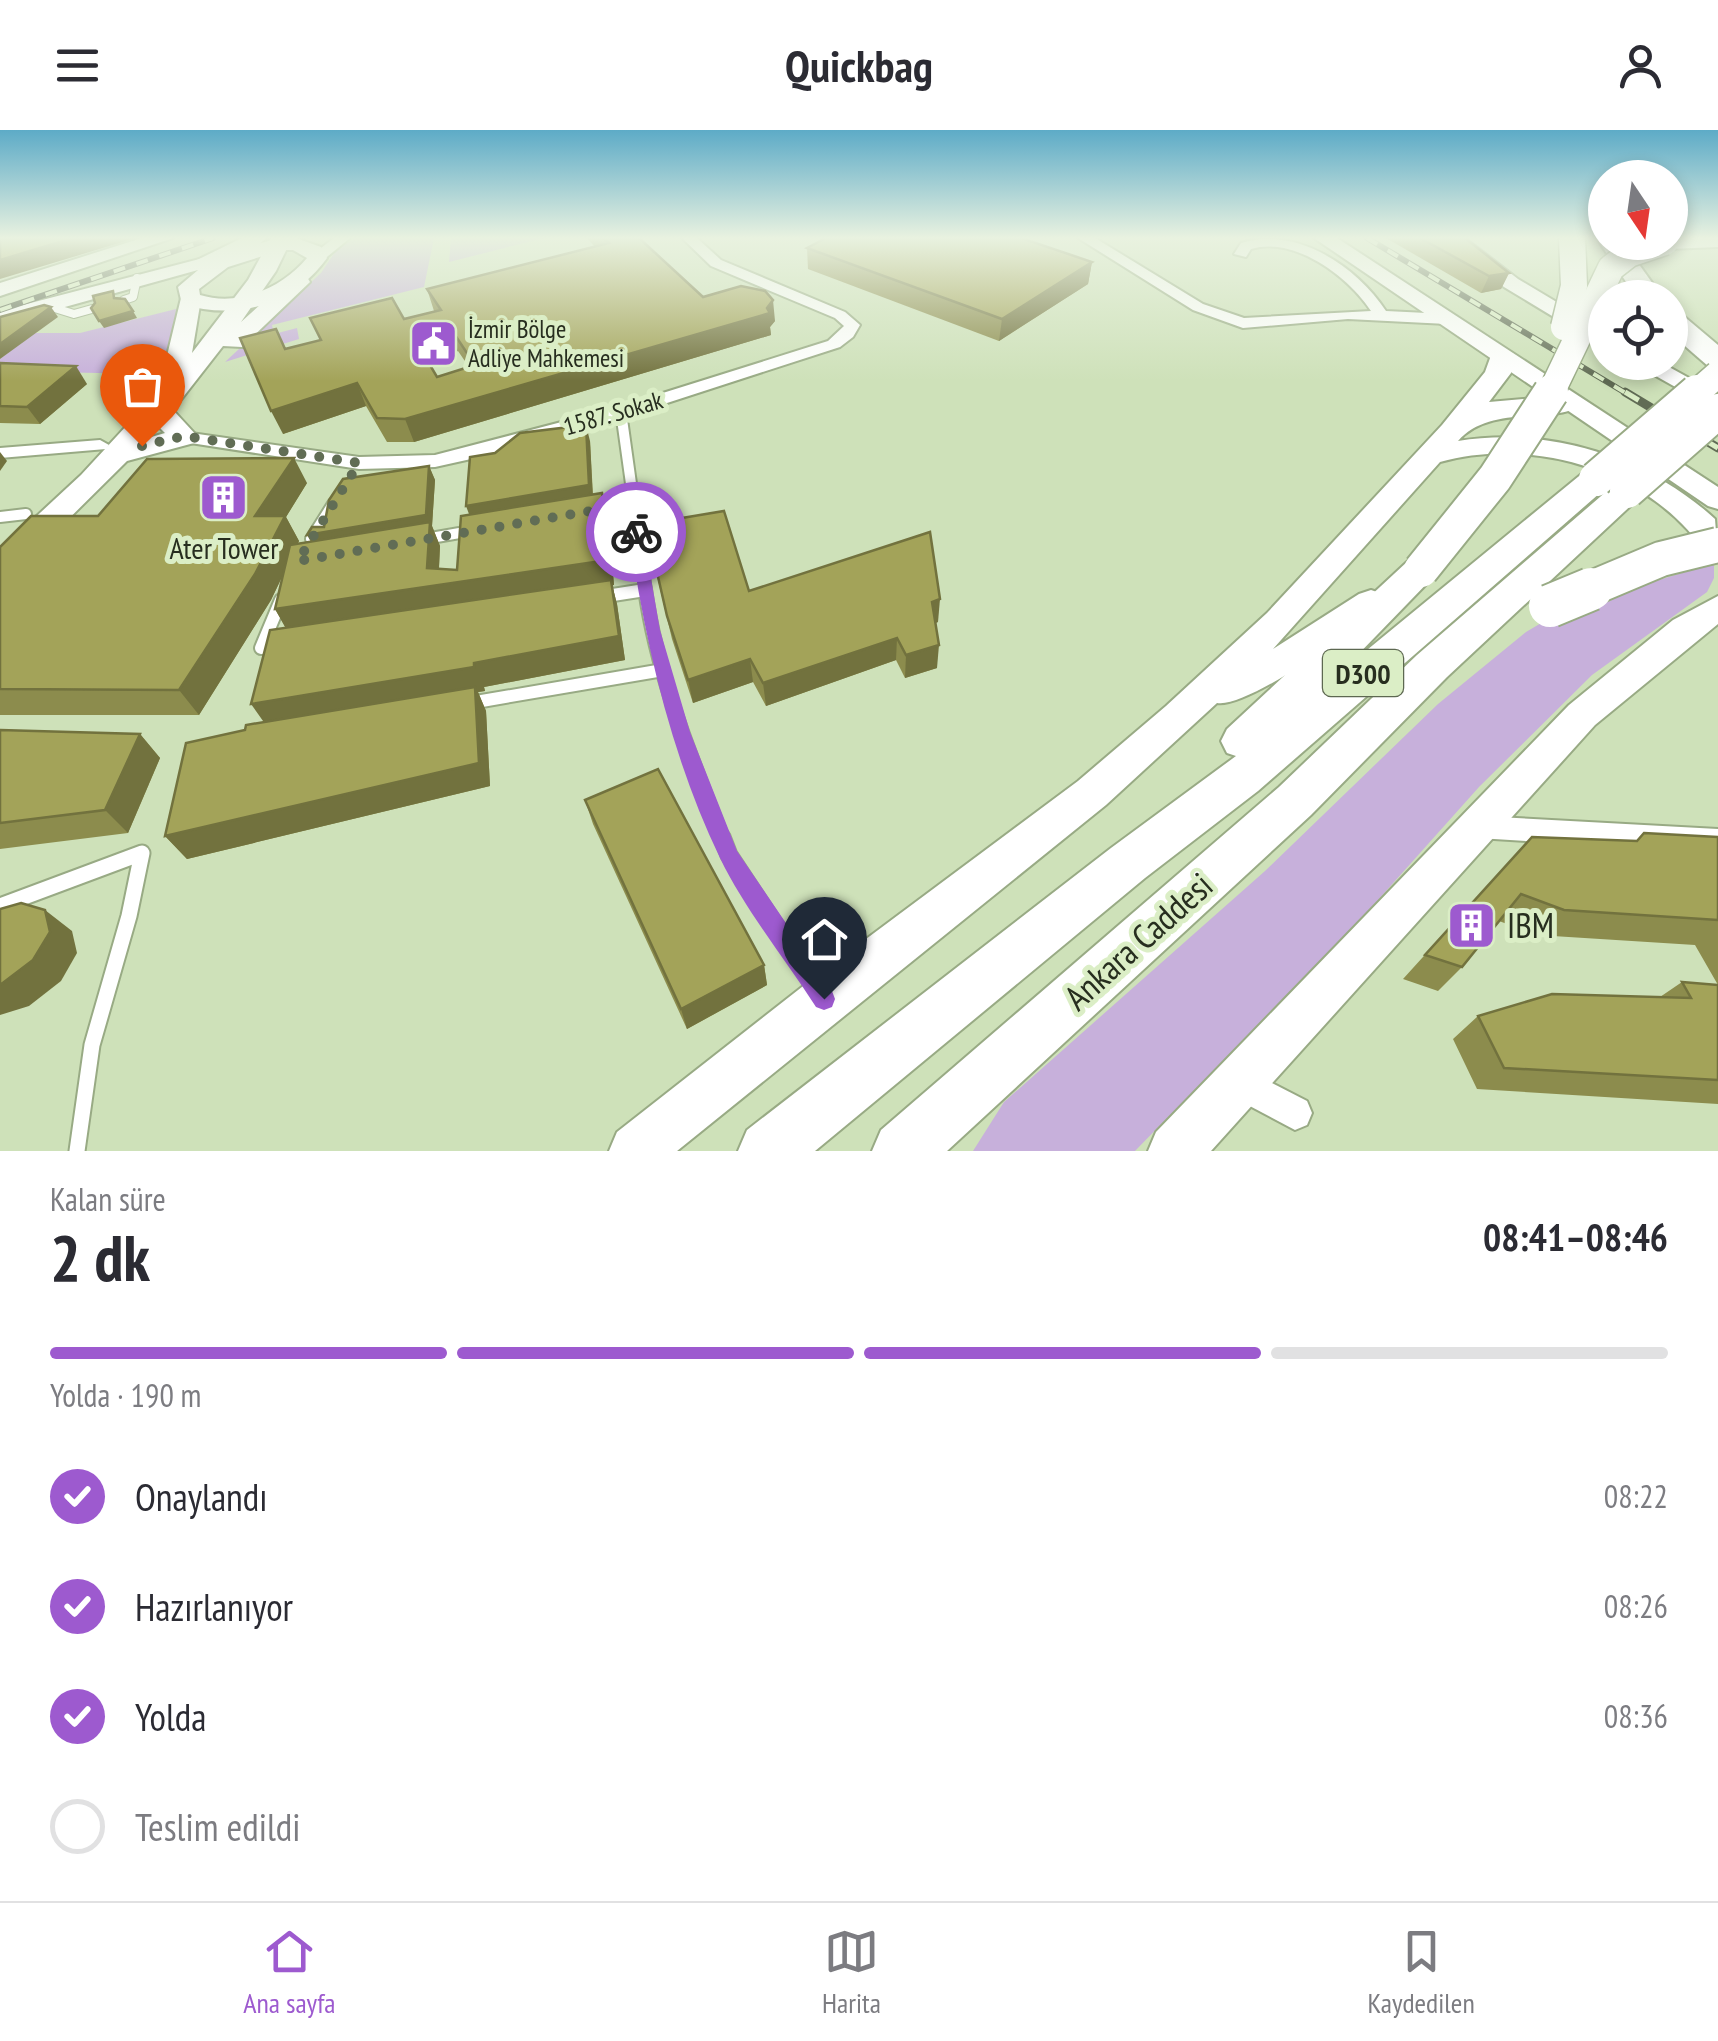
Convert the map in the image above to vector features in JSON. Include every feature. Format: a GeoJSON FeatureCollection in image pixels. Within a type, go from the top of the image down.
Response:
{"type":"FeatureCollection","features":[{"type":"Feature","properties":{"kind":"highway"},"geometry":{"type":"LineString","coordinates":[[1565,389],[1562,336],[1574,286]]}},
{"type":"Feature","properties":{"kind":"highway"},"geometry":{"type":"LineString","coordinates":[[1128,863],[1188,788],[1280,709],[1421,570],[1496,482],[1565,389],[1604,286]]}},
{"type":"Feature","properties":{"kind":"highway"},"geometry":{"type":"LineString","coordinates":[[1688,335],[1718,360]]}},
{"type":"Feature","properties":{"kind":"highway","name":"D300"},"geometry":{"type":"LineString","coordinates":[[1372,727],[1718,374]]}},
{"type":"Feature","properties":{"kind":"highway","name":"D300"},"geometry":{"type":"LineString","coordinates":[[1128,863],[1242,778],[1612,485],[1718,408]]}},
{"type":"Feature","properties":{"kind":"highway"},"geometry":{"type":"LineString","coordinates":[[1372,727],[1413,704],[1481,647],[1550,606],[1637,568],[1718,546]]}},
{"type":"Feature","properties":{"kind":"highway","name":"Ankara Caddesi"},"geometry":{"type":"LineString","coordinates":[[902,1151],[1268,825],[1372,727]]}},
{"type":"Feature","properties":{"kind":"highway","name":"Ankara Caddesi"},"geometry":{"type":"LineString","coordinates":[[768,1151],[1128,863]]}},
{"type":"Feature","properties":{"kind":"main road"},"geometry":{"type":"LineString","coordinates":[[0,318],[111,286]]}},
{"type":"Feature","properties":{"kind":"main road"},"geometry":{"type":"LineString","coordinates":[[178,286],[202,304],[233,304],[287,286]]}},
{"type":"Feature","properties":{"kind":"main road"},"geometry":{"type":"LineString","coordinates":[[178,364],[189,293],[195,286]]}},
{"type":"Feature","properties":{"kind":"main road"},"geometry":{"type":"LineString","coordinates":[[159,411],[242,286]]}},
{"type":"Feature","properties":{"kind":"main road"},"geometry":{"type":"LineString","coordinates":[[0,536],[13,516],[159,411],[294,286]]}},
{"type":"Feature","properties":{"kind":"main road"},"geometry":{"type":"LineString","coordinates":[[1396,286],[1502,355],[1623,417]]}},
{"type":"Feature","properties":{"kind":"main road"},"geometry":{"type":"LineString","coordinates":[[1415,286],[1718,478]]}},
{"type":"Feature","properties":{"kind":"main road"},"geometry":{"type":"LineString","coordinates":[[1516,286],[1588,330]]}},
{"type":"Feature","properties":{"kind":"main road"},"geometry":{"type":"LineString","coordinates":[[0,568],[109,450],[178,364],[233,304]]}},
{"type":"Feature","properties":{"kind":"main road"},"geometry":{"type":"LineString","coordinates":[[636,1151],[824,999],[1092,793],[1178,716],[1279,622],[1452,431],[1498,373],[1502,355]]}},
{"type":"Feature","properties":{"kind":"main road"},"geometry":{"type":"LineString","coordinates":[[1672,380],[1718,408]]}},
{"type":"Feature","properties":{"kind":"main road"},"geometry":{"type":"LineString","coordinates":[[1452,431],[1494,409],[1565,389]]}},
{"type":"Feature","properties":{"kind":"main road"},"geometry":{"type":"LineString","coordinates":[[1565,389],[1718,500]]}},
{"type":"Feature","properties":{"kind":"main road"},"geometry":{"type":"LineString","coordinates":[[159,411],[184,436]]}},
{"type":"Feature","properties":{"kind":"main road"},"geometry":{"type":"LineString","coordinates":[[109,450],[184,436]]}},
{"type":"Feature","properties":{"kind":"main road"},"geometry":{"type":"LineString","coordinates":[[1426,457],[1448,450],[1503,445],[1585,458],[1636,479],[1678,503],[1702,524],[1718,546]]}},
{"type":"Feature","properties":{"kind":"main road"},"geometry":{"type":"LineString","coordinates":[[1178,716],[1312,644],[1421,570]]}},
{"type":"Feature","properties":{"kind":"main road"},"geometry":{"type":"LineString","coordinates":[[1175,1151],[1582,715],[1702,618],[1718,593]]}},
{"type":"Feature","properties":{"kind":"main road"},"geometry":{"type":"LineString","coordinates":[[923,1151],[964,1095]]}},
{"type":"Feature","properties":{"kind":"street","name":"1587. Sokak"},"geometry":{"type":"LineString","coordinates":[[184,436],[354,471],[435,460],[492,449],[622,412],[834,344],[848,334],[852,325],[840,315],[770,286]]}},
{"type":"Feature","properties":{"kind":"street"},"geometry":{"type":"LineString","coordinates":[[1162,286],[1226,320],[1261,324],[1348,314],[1447,319]]}},
{"type":"Feature","properties":{"kind":"street"},"geometry":{"type":"LineString","coordinates":[[1359,286],[1381,315]]}},
{"type":"Feature","properties":{"kind":"street"},"geometry":{"type":"LineString","coordinates":[[0,454],[109,450]]}},
{"type":"Feature","properties":{"kind":"street"},"geometry":{"type":"LineString","coordinates":[[1478,827],[1718,840]]}},
{"type":"Feature","properties":{"kind":"street"},"geometry":{"type":"LineString","coordinates":[[1241,1083],[1295,1113]]}},
{"type":"Feature","properties":{"kind":"lane"},"geometry":{"type":"LineString","coordinates":[[124,300],[133,297],[135,286]]}},
{"type":"Feature","properties":{"kind":"lane"},"geometry":{"type":"LineString","coordinates":[[45,305],[74,314],[92,309]]}},
{"type":"Feature","properties":{"kind":"lane"},"geometry":{"type":"LineString","coordinates":[[622,412],[645,590],[681,732],[728,856],[824,999]]}},
{"type":"Feature","properties":{"kind":"lane"},"geometry":{"type":"LineString","coordinates":[[308,545],[338,496]]}},
{"type":"Feature","properties":{"kind":"lane"},"geometry":{"type":"LineString","coordinates":[[572,514],[632,504]]}},
{"type":"Feature","properties":{"kind":"lane"},"geometry":{"type":"LineString","coordinates":[[415,541],[494,528]]}},
{"type":"Feature","properties":{"kind":"lane"},"geometry":{"type":"LineString","coordinates":[[290,579],[261,648],[299,642]]}},
{"type":"Feature","properties":{"kind":"lane"},"geometry":{"type":"LineString","coordinates":[[587,598],[645,590]]}},
{"type":"Feature","properties":{"kind":"lane"},"geometry":{"type":"LineString","coordinates":[[449,707],[663,670]]}},
{"type":"Feature","properties":{"kind":"lane"},"geometry":{"type":"LineString","coordinates":[[0,906],[142,853],[129,916],[92,1045],[76,1151]]}},
{"type":"Feature","properties":{"kind":"shaded area"},"geometry":{"type":"Polygon","coordinates":[[[307,286],[424,286],[272,325],[274,334],[297,328],[299,339],[225,362],[307,286]]]}},
{"type":"Feature","properties":{"kind":"shaded area"},"geometry":{"type":"Polygon","coordinates":[[[176,309],[175,321],[179,321],[173,344],[148,374],[0,371],[0,359],[34,333],[80,333],[176,309]]]}},
{"type":"Feature","properties":{"kind":"shaded area"},"geometry":{"type":"Polygon","coordinates":[[[1714,563],[1714,578],[1707,592],[1592,675],[1479,787],[1361,919],[1135,1151],[973,1151],[1004,1102],[1265,871],[1438,704],[1526,632],[1565,609],[1577,616],[1646,584],[1714,563]]]}},
{"type":"Feature","properties":{"kind":"building"},"geometry":{"type":"Polygon","coordinates":[[[440,286],[691,286],[703,297],[741,286],[765,291],[773,300],[767,308],[770,313],[405,419],[377,418],[357,383],[271,411],[240,338],[276,329],[285,349],[321,340],[310,318],[392,298],[404,319],[441,310],[427,289],[440,286]],[[451,329],[414,338],[437,377],[475,365],[451,329]]]}},
{"type":"Feature","properties":{"kind":"building"},"geometry":{"type":"Polygon","coordinates":[[[910,286],[1055,286],[1002,319],[910,286]]]}},
{"type":"Feature","properties":{"kind":"building"},"geometry":{"type":"Polygon","coordinates":[[[113,291],[114,298],[125,299],[133,311],[99,321],[91,308],[95,303],[93,296],[113,291]]]}},
{"type":"Feature","properties":{"kind":"building"},"geometry":{"type":"Polygon","coordinates":[[[44,305],[51,307],[0,344],[0,317],[44,305]]]}},
{"type":"Feature","properties":{"kind":"building"},"geometry":{"type":"Polygon","coordinates":[[[0,363],[76,366],[27,407],[0,406],[0,363]]]}},
{"type":"Feature","properties":{"kind":"building"},"geometry":{"type":"Polygon","coordinates":[[[586,425],[589,485],[466,506],[470,457],[495,453],[520,433],[586,425]]]}},
{"type":"Feature","properties":{"kind":"building"},"geometry":{"type":"Polygon","coordinates":[[[294,458],[255,516],[285,516],[255,574],[179,690],[0,689],[0,547],[31,516],[98,516],[147,459],[294,458]]]}},
{"type":"Feature","properties":{"kind":"building"},"geometry":{"type":"Polygon","coordinates":[[[429,466],[426,515],[307,535],[312,527],[324,527],[329,500],[343,479],[429,466]]]}},
{"type":"Feature","properties":{"kind":"building"},"geometry":{"type":"Polygon","coordinates":[[[602,493],[608,560],[275,609],[290,545],[430,522],[427,568],[457,570],[461,516],[602,493]]]}},
{"type":"Feature","properties":{"kind":"building"},"geometry":{"type":"Polygon","coordinates":[[[724,511],[749,591],[930,532],[940,599],[932,602],[939,645],[906,655],[897,638],[763,683],[750,659],[688,680],[667,616],[646,524],[724,511]]]}},
{"type":"Feature","properties":{"kind":"building"},"geometry":{"type":"Polygon","coordinates":[[[611,580],[619,636],[474,663],[474,667],[251,704],[270,630],[611,580]]]}},
{"type":"Feature","properties":{"kind":"building"},"geometry":{"type":"Polygon","coordinates":[[[475,687],[479,763],[165,836],[186,743],[245,730],[246,725],[475,687]]]}},
{"type":"Feature","properties":{"kind":"building"},"geometry":{"type":"Polygon","coordinates":[[[0,730],[140,734],[105,810],[0,823],[0,730]]]}},
{"type":"Feature","properties":{"kind":"building"},"geometry":{"type":"Polygon","coordinates":[[[658,769],[764,965],[681,1009],[585,800],[658,769]]]}},
{"type":"Feature","properties":{"kind":"building"},"geometry":{"type":"Polygon","coordinates":[[[1644,833],[1718,837],[1718,920],[1564,910],[1521,894],[1462,967],[1425,955],[1532,837],[1637,841],[1644,833]]]}},
{"type":"Feature","properties":{"kind":"building"},"geometry":{"type":"Polygon","coordinates":[[[21,903],[45,910],[50,932],[33,960],[0,985],[0,909],[21,903]]]}},
{"type":"Feature","properties":{"kind":"building"},"geometry":{"type":"Polygon","coordinates":[[[1682,982],[1718,985],[1718,1080],[1504,1068],[1478,1016],[1552,994],[1691,998],[1682,982]]]}},
{"type":"Feature","properties":{"kind":"railway"},"geometry":{"type":"LineString","coordinates":[[0,310],[72,286]]}},
{"type":"Feature","properties":{"kind":"railway"},"geometry":{"type":"LineString","coordinates":[[1447,286],[1629,395]]}},
{"type":"Feature","properties":{"kind":"railway"},"geometry":{"type":"LineString","coordinates":[[1625,392],[1718,448]]}},
{"type":"Feature","properties":{"kind":"way so far"},"geometry":{"type":"LineString","coordinates":[[142,446],[184,436],[359,463],[298,561],[632,504],[636,532]]}},
{"type":"Feature","properties":{"kind":"place","name":"İzmir Bölge Adliye Mahkemesi"},"geometry":{"type":"Point","coordinates":[433,343]}},
{"type":"Feature","properties":{"kind":"place","name":"Ater Tower"},"geometry":{"type":"Point","coordinates":[224,498]}},
{"type":"Feature","properties":{"kind":"place","name":"IBM"},"geometry":{"type":"Point","coordinates":[1472,925]}},
{"type":"Feature","properties":{"kind":"route"},"geometry":{"type":"LineString","coordinates":[[636,532],[652,630],[681,732],[728,856],[824,999]]}}]}
